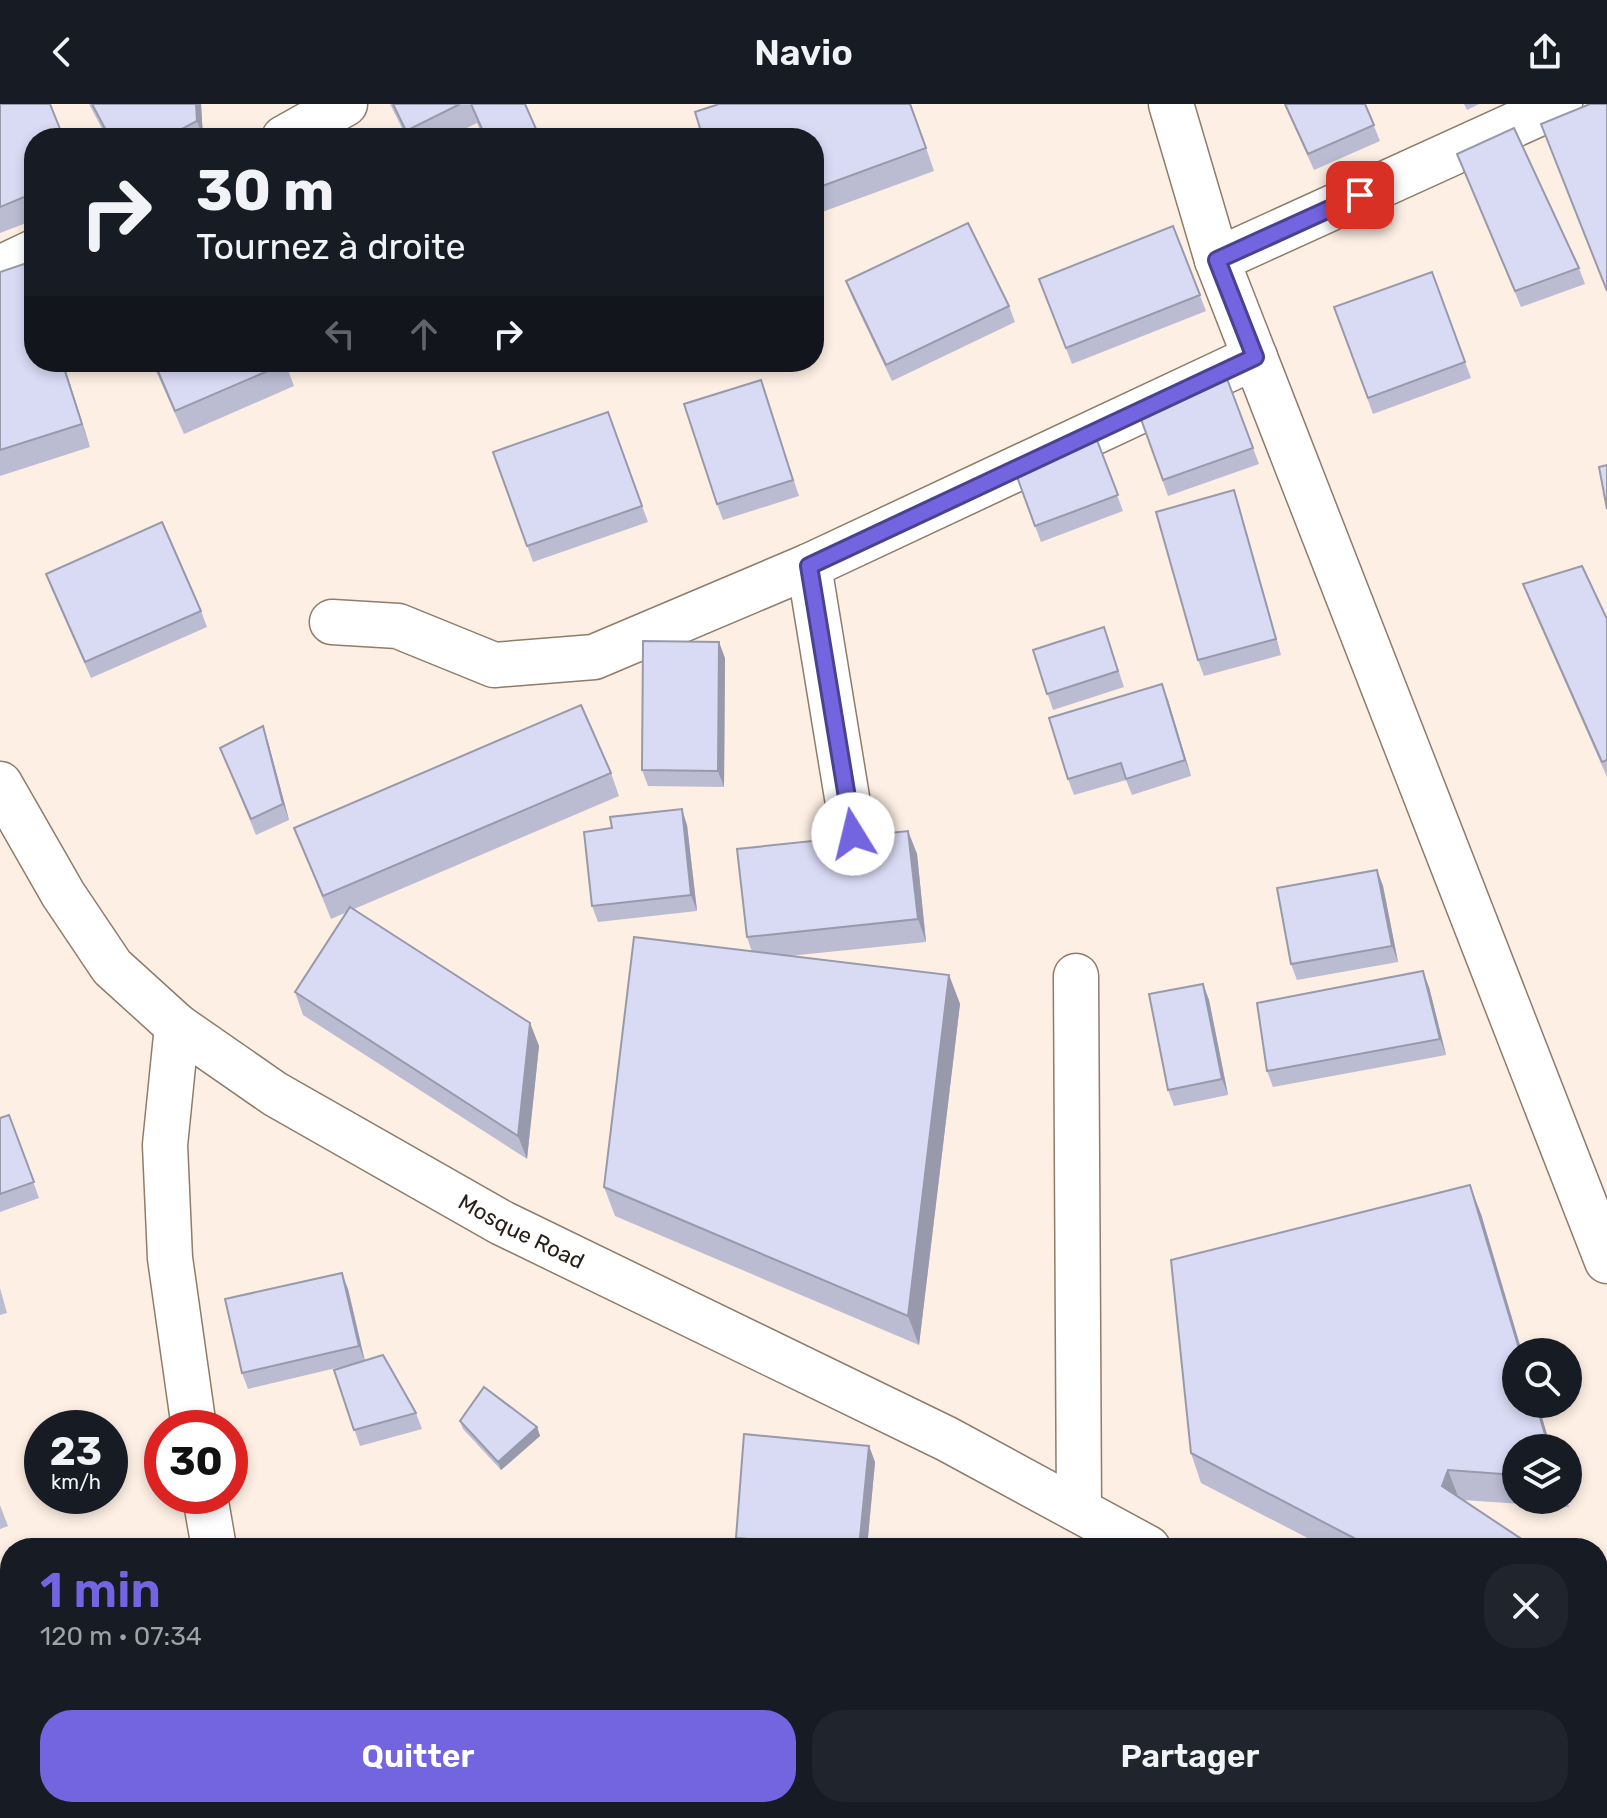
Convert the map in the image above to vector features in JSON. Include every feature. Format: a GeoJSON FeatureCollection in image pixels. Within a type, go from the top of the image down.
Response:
{"type":"FeatureCollection","features":[{"type":"Feature","properties":{"kind":"street"},"geometry":{"type":"LineString","coordinates":[[302,128],[345,104]]}},
{"type":"Feature","properties":{"kind":"street"},"geometry":{"type":"LineString","coordinates":[[1171,104],[1217,260],[1607,1261]]}},
{"type":"Feature","properties":{"kind":"street"},"geometry":{"type":"LineString","coordinates":[[1217,260],[1560,104]]}},
{"type":"Feature","properties":{"kind":"street"},"geometry":{"type":"LineString","coordinates":[[0,268],[24,257]]}},
{"type":"Feature","properties":{"kind":"street"},"geometry":{"type":"LineString","coordinates":[[332,622],[398,626],[494,665],[594,657],[809,566],[1255,357]]}},
{"type":"Feature","properties":{"kind":"street"},"geometry":{"type":"LineString","coordinates":[[809,566],[853,834]]}},
{"type":"Feature","properties":{"kind":"street","name":"Mosque Road"},"geometry":{"type":"LineString","coordinates":[[0,784],[63,894],[112,967],[177,1026],[275,1094],[502,1223],[947,1439],[1130,1538]]}},
{"type":"Feature","properties":{"kind":"street"},"geometry":{"type":"LineString","coordinates":[[1076,976],[1079,1510]]}},
{"type":"Feature","properties":{"kind":"street"},"geometry":{"type":"LineString","coordinates":[[177,1026],[165,1145],[170,1258],[191,1410]]}},
{"type":"Feature","properties":{"kind":"street"},"geometry":{"type":"LineString","coordinates":[[208,1514],[212,1538]]}},
{"type":"Feature","properties":{"kind":"building"},"geometry":{"type":"Polygon","coordinates":[[[0,104],[50,104],[60,128],[24,128],[24,197],[0,207],[0,104]]]}},
{"type":"Feature","properties":{"kind":"building"},"geometry":{"type":"Polygon","coordinates":[[[92,104],[196,104],[197,121],[184,128],[105,128],[92,104]]]}},
{"type":"Feature","properties":{"kind":"building"},"geometry":{"type":"Polygon","coordinates":[[[393,104],[460,104],[412,128],[405,128],[393,104]]]}},
{"type":"Feature","properties":{"kind":"building"},"geometry":{"type":"Polygon","coordinates":[[[471,104],[525,104],[536,128],[482,128],[471,104]]]}},
{"type":"Feature","properties":{"kind":"building"},"geometry":{"type":"Polygon","coordinates":[[[719,104],[910,104],[926,148],[824,185],[824,128],[700,128],[695,112],[719,104]]]}},
{"type":"Feature","properties":{"kind":"building"},"geometry":{"type":"Polygon","coordinates":[[[1285,104],[1365,104],[1374,125],[1308,154],[1285,104]]]}},
{"type":"Feature","properties":{"kind":"building"},"geometry":{"type":"Polygon","coordinates":[[[1590,104],[1607,104],[1607,291],[1541,124],[1590,104]]]}},
{"type":"Feature","properties":{"kind":"building"},"geometry":{"type":"Polygon","coordinates":[[[1514,128],[1579,268],[1515,291],[1457,154],[1514,128]]]}},
{"type":"Feature","properties":{"kind":"building"},"geometry":{"type":"Polygon","coordinates":[[[968,223],[1009,306],[886,365],[846,281],[968,223]]]}},
{"type":"Feature","properties":{"kind":"building"},"geometry":{"type":"Polygon","coordinates":[[[1173,226],[1200,295],[1066,348],[1039,279],[1173,226]]]}},
{"type":"Feature","properties":{"kind":"building"},"geometry":{"type":"Polygon","coordinates":[[[24,264],[24,372],[65,372],[82,424],[0,450],[0,272],[24,264]]]}},
{"type":"Feature","properties":{"kind":"building"},"geometry":{"type":"Polygon","coordinates":[[[1432,272],[1465,362],[1368,398],[1334,307],[1432,272]]]}},
{"type":"Feature","properties":{"kind":"building"},"geometry":{"type":"Polygon","coordinates":[[[158,372],[265,372],[175,411],[158,372]]]}},
{"type":"Feature","properties":{"kind":"building"},"geometry":{"type":"Polygon","coordinates":[[[1226,376],[1253,448],[1163,480],[1137,408],[1226,376]]]}},
{"type":"Feature","properties":{"kind":"building"},"geometry":{"type":"Polygon","coordinates":[[[761,380],[793,480],[717,504],[684,404],[761,380]]]}},
{"type":"Feature","properties":{"kind":"building"},"geometry":{"type":"Polygon","coordinates":[[[608,412],[642,506],[527,546],[493,452],[608,412]]]}},
{"type":"Feature","properties":{"kind":"building"},"geometry":{"type":"Polygon","coordinates":[[[1095,435],[1118,495],[1035,526],[1013,466],[1095,435]]]}},
{"type":"Feature","properties":{"kind":"building"},"geometry":{"type":"Polygon","coordinates":[[[1607,465],[1607,509],[1599,467],[1607,465]]]}},
{"type":"Feature","properties":{"kind":"building"},"geometry":{"type":"Polygon","coordinates":[[[1234,490],[1276,639],[1198,660],[1156,512],[1234,490]]]}},
{"type":"Feature","properties":{"kind":"building"},"geometry":{"type":"Polygon","coordinates":[[[162,522],[201,611],[85,662],[46,574],[162,522]]]}},
{"type":"Feature","properties":{"kind":"building"},"geometry":{"type":"Polygon","coordinates":[[[1582,566],[1607,619],[1607,760],[1602,762],[1523,584],[1582,566]]]}},
{"type":"Feature","properties":{"kind":"building"},"geometry":{"type":"Polygon","coordinates":[[[1104,627],[1118,671],[1047,694],[1033,650],[1104,627]]]}},
{"type":"Feature","properties":{"kind":"building"},"geometry":{"type":"Polygon","coordinates":[[[643,641],[719,642],[718,771],[642,770],[643,641]]]}},
{"type":"Feature","properties":{"kind":"building"},"geometry":{"type":"Polygon","coordinates":[[[1162,684],[1185,760],[1126,779],[1121,763],[1068,779],[1049,718],[1162,684]]]}},
{"type":"Feature","properties":{"kind":"building"},"geometry":{"type":"Polygon","coordinates":[[[581,705],[611,773],[323,896],[294,828],[581,705]]]}},
{"type":"Feature","properties":{"kind":"building"},"geometry":{"type":"Polygon","coordinates":[[[263,726],[283,804],[251,819],[220,748],[263,726]]]}},
{"type":"Feature","properties":{"kind":"building"},"geometry":{"type":"Polygon","coordinates":[[[682,809],[691,895],[592,906],[584,832],[612,828],[610,817],[682,809]]]}},
{"type":"Feature","properties":{"kind":"building"},"geometry":{"type":"Polygon","coordinates":[[[908,831],[918,919],[747,937],[737,849],[908,831]]]}},
{"type":"Feature","properties":{"kind":"building"},"geometry":{"type":"Polygon","coordinates":[[[1377,870],[1392,946],[1291,964],[1277,888],[1377,870]]]}},
{"type":"Feature","properties":{"kind":"building"},"geometry":{"type":"Polygon","coordinates":[[[350,907],[530,1023],[518,1136],[295,992],[350,907]]]}},
{"type":"Feature","properties":{"kind":"building"},"geometry":{"type":"Polygon","coordinates":[[[634,937],[949,975],[908,1316],[604,1187],[634,937]]]}},
{"type":"Feature","properties":{"kind":"building"},"geometry":{"type":"Polygon","coordinates":[[[1423,971],[1440,1039],[1267,1071],[1257,1003],[1423,971]]]}},
{"type":"Feature","properties":{"kind":"building"},"geometry":{"type":"Polygon","coordinates":[[[1203,984],[1222,1079],[1168,1090],[1149,994],[1203,984]]]}},
{"type":"Feature","properties":{"kind":"building"},"geometry":{"type":"Polygon","coordinates":[[[9,1115],[34,1182],[0,1194],[0,1118],[9,1115]]]}},
{"type":"Feature","properties":{"kind":"building"},"geometry":{"type":"Polygon","coordinates":[[[1470,1185],[1516,1338],[1502,1338],[1502,1418],[1540,1418],[1545,1434],[1502,1434],[1502,1474],[1448,1470],[1442,1486],[1520,1538],[1354,1538],[1191,1453],[1171,1260],[1470,1185]]]}},
{"type":"Feature","properties":{"kind":"building"},"geometry":{"type":"Polygon","coordinates":[[[342,1273],[359,1346],[242,1373],[225,1299],[342,1273]]]}},
{"type":"Feature","properties":{"kind":"building"},"geometry":{"type":"Polygon","coordinates":[[[383,1355],[416,1413],[354,1430],[334,1370],[383,1355]]]}},
{"type":"Feature","properties":{"kind":"building"},"geometry":{"type":"Polygon","coordinates":[[[484,1387],[537,1427],[498,1462],[460,1421],[484,1387]]]}},
{"type":"Feature","properties":{"kind":"building"},"geometry":{"type":"Polygon","coordinates":[[[744,1434],[869,1446],[860,1538],[736,1538],[744,1434]]]}},
{"type":"Feature","properties":{"kind":"route"},"geometry":{"type":"LineString","coordinates":[[853,834],[809,566],[1255,357],[1217,260],[1360,195]]}}]}
